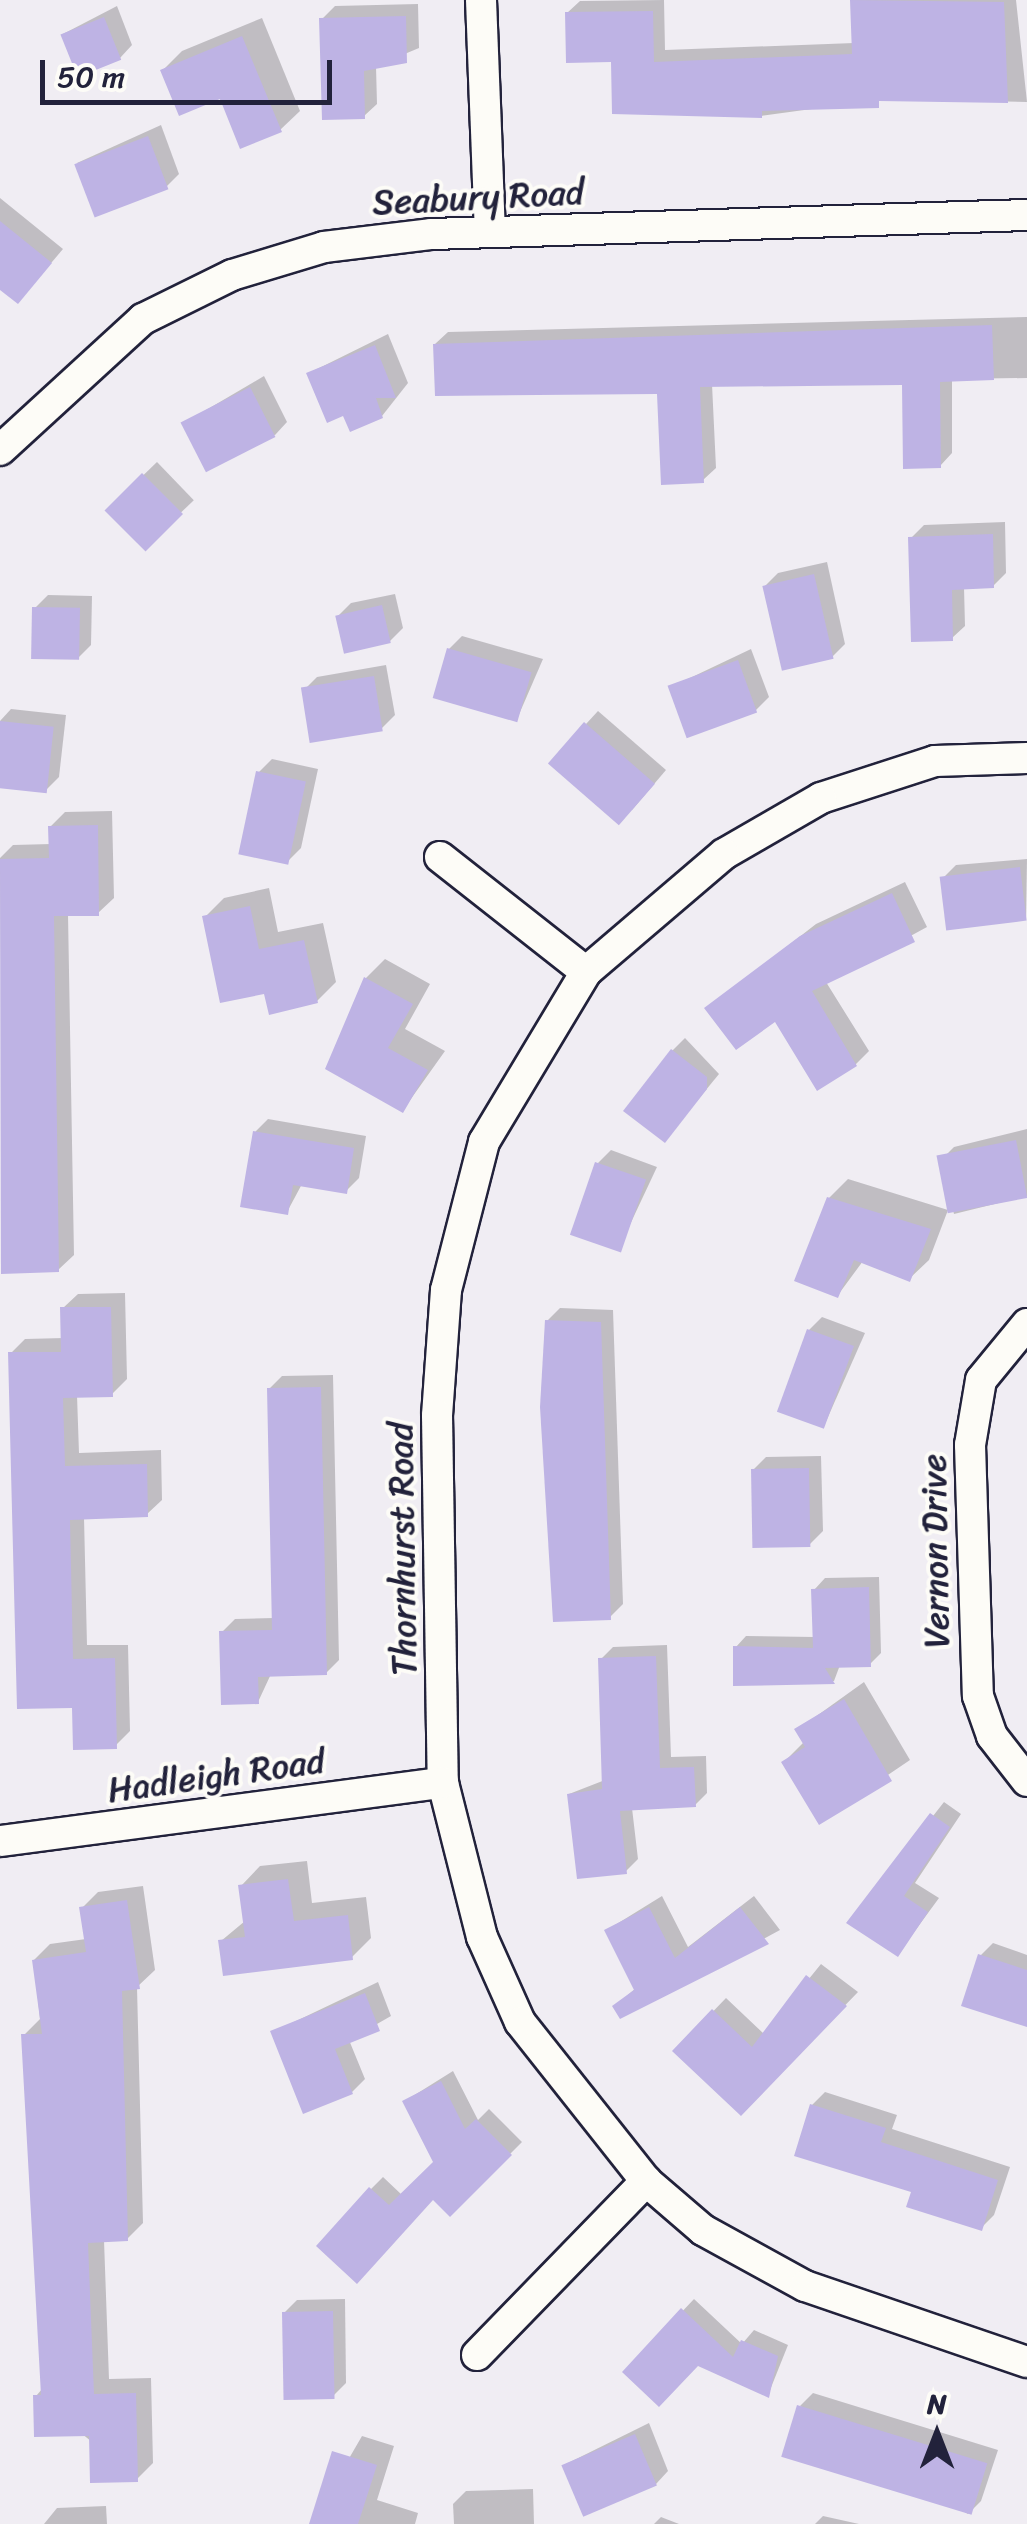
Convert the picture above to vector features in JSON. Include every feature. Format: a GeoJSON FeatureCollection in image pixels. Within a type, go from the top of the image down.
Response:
{"type":"FeatureCollection","features":[{"type":"Feature","properties":{"kind":"street"},"geometry":{"type":"LineString","coordinates":[[481,0],[490,231]]}},
{"type":"Feature","properties":{"kind":"street","name":"Seabury Road"},"geometry":{"type":"LineString","coordinates":[[0,450],[100,352],[216,282],[324,246],[490,231],[1027,215]]}},
{"type":"Feature","properties":{"kind":"street","name":"Thornhurst Road"},"geometry":{"type":"LineString","coordinates":[[1027,758],[936,761],[821,798],[724,854],[586,972],[484,1142],[446,1290],[437,1416],[443,1782],[482,1938],[520,2022],[646,2182],[703,2230],[805,2286],[1027,2362]]}},
{"type":"Feature","properties":{"kind":"street"},"geometry":{"type":"LineString","coordinates":[[440,857],[586,972]]}},
{"type":"Feature","properties":{"kind":"street","name":"Vernon Drive"},"geometry":{"type":"LineString","coordinates":[[1027,1324],[981,1380],[970,1445],[978,1696],[992,1736],[1027,1781]]}},
{"type":"Feature","properties":{"kind":"street","name":"Hadleigh Road"},"geometry":{"type":"LineString","coordinates":[[0,1841],[443,1782]]}},
{"type":"Feature","properties":{"kind":"street"},"geometry":{"type":"LineString","coordinates":[[478,2354],[646,2182]]}},
{"type":"Feature","properties":{"kind":"building"},"geometry":{"type":"Polygon","coordinates":[[[850,0],[1004,2],[1008,103],[879,101],[879,108],[762,111],[762,118],[612,114],[611,62],[566,63],[565,12],[653,11],[654,62],[852,54],[850,0]]]}},
{"type":"Feature","properties":{"kind":"building"},"geometry":{"type":"Polygon","coordinates":[[[406,16],[407,63],[364,71],[365,119],[322,120],[319,18],[406,16]]]}},
{"type":"Feature","properties":{"kind":"building"},"geometry":{"type":"Polygon","coordinates":[[[104,17],[121,60],[78,77],[60,35],[104,17]]]}},
{"type":"Feature","properties":{"kind":"building"},"geometry":{"type":"Polygon","coordinates":[[[242,36],[282,132],[240,149],[220,99],[179,116],[160,70],[242,36]]]}},
{"type":"Feature","properties":{"kind":"building"},"geometry":{"type":"Polygon","coordinates":[[[148,136],[168,189],[95,218],[74,164],[148,136]]]}},
{"type":"Feature","properties":{"kind":"building"},"geometry":{"type":"Polygon","coordinates":[[[0,221],[52,263],[18,304],[0,290],[0,221]]]}},
{"type":"Feature","properties":{"kind":"building"},"geometry":{"type":"Polygon","coordinates":[[[992,325],[994,380],[940,382],[941,468],[903,469],[902,385],[700,387],[704,483],[661,485],[657,394],[435,396],[433,344],[992,325]]]}},
{"type":"Feature","properties":{"kind":"building"},"geometry":{"type":"Polygon","coordinates":[[[375,345],[396,398],[376,398],[383,418],[350,432],[343,416],[327,423],[306,373],[375,345]]]}},
{"type":"Feature","properties":{"kind":"building"},"geometry":{"type":"Polygon","coordinates":[[[250,387],[275,437],[206,472],[181,422],[250,387]]]}},
{"type":"Feature","properties":{"kind":"building"},"geometry":{"type":"Polygon","coordinates":[[[142,473],[183,514],[146,551],[105,510],[142,473]]]}},
{"type":"Feature","properties":{"kind":"building"},"geometry":{"type":"Polygon","coordinates":[[[993,534],[994,588],[952,590],[953,641],[911,642],[908,537],[993,534]]]}},
{"type":"Feature","properties":{"kind":"building"},"geometry":{"type":"Polygon","coordinates":[[[814,574],[834,659],[782,671],[762,586],[814,574]]]}},
{"type":"Feature","properties":{"kind":"building"},"geometry":{"type":"Polygon","coordinates":[[[382,605],[391,643],[344,654],[335,616],[382,605]]]}},
{"type":"Feature","properties":{"kind":"building"},"geometry":{"type":"Polygon","coordinates":[[[32,607],[80,608],[79,660],[31,659],[32,607]]]}},
{"type":"Feature","properties":{"kind":"building"},"geometry":{"type":"Polygon","coordinates":[[[447,648],[532,672],[517,722],[433,698],[447,648]]]}},
{"type":"Feature","properties":{"kind":"building"},"geometry":{"type":"Polygon","coordinates":[[[738,660],[757,713],[687,738],[668,686],[738,660]]]}},
{"type":"Feature","properties":{"kind":"building"},"geometry":{"type":"Polygon","coordinates":[[[374,676],[383,731],[310,743],[301,688],[374,676]]]}},
{"type":"Feature","properties":{"kind":"building"},"geometry":{"type":"Polygon","coordinates":[[[0,721],[54,727],[47,793],[0,788],[0,721]]]}},
{"type":"Feature","properties":{"kind":"building"},"geometry":{"type":"Polygon","coordinates":[[[584,722],[655,784],[619,825],[548,764],[584,722]]]}},
{"type":"Feature","properties":{"kind":"building"},"geometry":{"type":"Polygon","coordinates":[[[256,771],[306,782],[288,865],[238,854],[256,771]]]}},
{"type":"Feature","properties":{"kind":"building"},"geometry":{"type":"Polygon","coordinates":[[[98,825],[99,916],[54,916],[59,1272],[1,1274],[0,859],[49,858],[48,826],[98,825]]]}},
{"type":"Feature","properties":{"kind":"building"},"geometry":{"type":"Polygon","coordinates":[[[1020,867],[1027,921],[946,930],[940,877],[1020,867]]]}},
{"type":"Feature","properties":{"kind":"building"},"geometry":{"type":"Polygon","coordinates":[[[892,893],[915,942],[812,991],[857,1066],[817,1091],[775,1022],[736,1050],[704,1008],[800,936],[892,893]]]}},
{"type":"Feature","properties":{"kind":"building"},"geometry":{"type":"Polygon","coordinates":[[[250,906],[259,949],[304,940],[318,1003],[269,1015],[264,994],[220,1003],[202,916],[250,906]]]}},
{"type":"Feature","properties":{"kind":"building"},"geometry":{"type":"Polygon","coordinates":[[[364,977],[413,1004],[388,1048],[428,1070],[403,1113],[325,1069],[364,977]]]}},
{"type":"Feature","properties":{"kind":"building"},"geometry":{"type":"Polygon","coordinates":[[[671,1049],[707,1077],[707,1089],[665,1143],[623,1111],[671,1049]]]}},
{"type":"Feature","properties":{"kind":"building"},"geometry":{"type":"Polygon","coordinates":[[[253,1131],[354,1148],[347,1194],[293,1185],[288,1215],[240,1207],[253,1131]]]}},
{"type":"Feature","properties":{"kind":"building"},"geometry":{"type":"Polygon","coordinates":[[[1016,1140],[1027,1198],[948,1213],[936,1155],[1016,1140]]]}},
{"type":"Feature","properties":{"kind":"building"},"geometry":{"type":"Polygon","coordinates":[[[595,1162],[646,1180],[621,1252],[570,1235],[595,1162]]]}},
{"type":"Feature","properties":{"kind":"building"},"geometry":{"type":"Polygon","coordinates":[[[827,1197],[931,1229],[910,1282],[854,1260],[838,1298],[794,1281],[827,1197]]]}},
{"type":"Feature","properties":{"kind":"building"},"geometry":{"type":"Polygon","coordinates":[[[60,1307],[111,1307],[113,1397],[63,1398],[65,1466],[147,1464],[148,1517],[70,1520],[73,1659],[115,1658],[117,1749],[73,1750],[72,1708],[17,1709],[8,1352],[61,1352],[60,1307]]]}},
{"type":"Feature","properties":{"kind":"building"},"geometry":{"type":"Polygon","coordinates":[[[545,1320],[601,1322],[611,1620],[553,1622],[540,1407],[545,1320]]]}},
{"type":"Feature","properties":{"kind":"building"},"geometry":{"type":"Polygon","coordinates":[[[807,1329],[854,1346],[824,1429],[777,1412],[807,1329]]]}},
{"type":"Feature","properties":{"kind":"building"},"geometry":{"type":"Polygon","coordinates":[[[321,1387],[327,1675],[258,1677],[259,1704],[221,1705],[219,1631],[272,1630],[267,1388],[321,1387]]]}},
{"type":"Feature","properties":{"kind":"building"},"geometry":{"type":"Polygon","coordinates":[[[809,1468],[810,1547],[752,1548],[751,1469],[809,1468]]]}},
{"type":"Feature","properties":{"kind":"building"},"geometry":{"type":"Polygon","coordinates":[[[869,1587],[871,1667],[825,1668],[835,1684],[733,1686],[733,1646],[813,1648],[811,1589],[869,1587]]]}},
{"type":"Feature","properties":{"kind":"building"},"geometry":{"type":"Polygon","coordinates":[[[656,1656],[660,1768],[694,1767],[696,1807],[620,1811],[627,1874],[577,1879],[567,1794],[602,1789],[598,1658],[656,1656]]]}},
{"type":"Feature","properties":{"kind":"building"},"geometry":{"type":"Polygon","coordinates":[[[844,1699],[892,1781],[819,1825],[781,1762],[805,1747],[794,1729],[844,1699]]]}},
{"type":"Feature","properties":{"kind":"building"},"geometry":{"type":"Polygon","coordinates":[[[930,1813],[950,1827],[904,1896],[928,1912],[898,1957],[846,1923],[930,1813]]]}},
{"type":"Feature","properties":{"kind":"building"},"geometry":{"type":"Polygon","coordinates":[[[288,1879],[294,1921],[348,1915],[353,1960],[223,1976],[218,1940],[245,1937],[238,1885],[288,1879]]]}},
{"type":"Feature","properties":{"kind":"building"},"geometry":{"type":"Polygon","coordinates":[[[127,1900],[140,1989],[122,1991],[128,2241],[88,2243],[94,2394],[136,2393],[138,2482],[90,2483],[89,2436],[34,2437],[33,2395],[41,2395],[21,2034],[42,2034],[32,1960],[86,1952],[79,1907],[127,1900]]]}},
{"type":"Feature","properties":{"kind":"building"},"geometry":{"type":"Polygon","coordinates":[[[649,1907],[675,1958],[740,1907],[769,1944],[620,2019],[612,2006],[634,1990],[604,1930],[649,1907]]]}},
{"type":"Feature","properties":{"kind":"building"},"geometry":{"type":"Polygon","coordinates":[[[978,1954],[1027,1970],[1027,2027],[961,2006],[978,1954]]]}},
{"type":"Feature","properties":{"kind":"building"},"geometry":{"type":"Polygon","coordinates":[[[806,1975],[847,2006],[741,2116],[672,2051],[712,2009],[752,2047],[806,1975]]]}},
{"type":"Feature","properties":{"kind":"building"},"geometry":{"type":"Polygon","coordinates":[[[365,1993],[380,2031],[335,2049],[353,2094],[303,2114],[270,2031],[365,1993]]]}},
{"type":"Feature","properties":{"kind":"building"},"geometry":{"type":"Polygon","coordinates":[[[441,2081],[465,2129],[476,2119],[512,2155],[450,2217],[433,2200],[357,2284],[316,2246],[369,2187],[389,2205],[433,2162],[402,2101],[441,2081]]]}},
{"type":"Feature","properties":{"kind":"building"},"geometry":{"type":"Polygon","coordinates":[[[810,2104],[886,2128],[881,2142],[998,2180],[982,2231],[906,2207],[911,2192],[794,2156],[810,2104]]]}},
{"type":"Feature","properties":{"kind":"building"},"geometry":{"type":"Polygon","coordinates":[[[681,2308],[733,2357],[741,2340],[778,2356],[769,2398],[698,2366],[659,2407],[622,2372],[681,2308]]]}},
{"type":"Feature","properties":{"kind":"building"},"geometry":{"type":"Polygon","coordinates":[[[333,2311],[335,2399],[284,2400],[282,2312],[333,2311]]]}},
{"type":"Feature","properties":{"kind":"building"},"geometry":{"type":"Polygon","coordinates":[[[797,2405],[987,2463],[972,2515],[781,2457],[797,2405]]]}},
{"type":"Feature","properties":{"kind":"building"},"geometry":{"type":"Polygon","coordinates":[[[635,2434],[657,2486],[583,2517],[561,2465],[635,2434]]]}},
{"type":"Feature","properties":{"kind":"building"},"geometry":{"type":"Polygon","coordinates":[[[332,2451],[377,2465],[358,2524],[309,2524],[332,2451]]]}}]}
